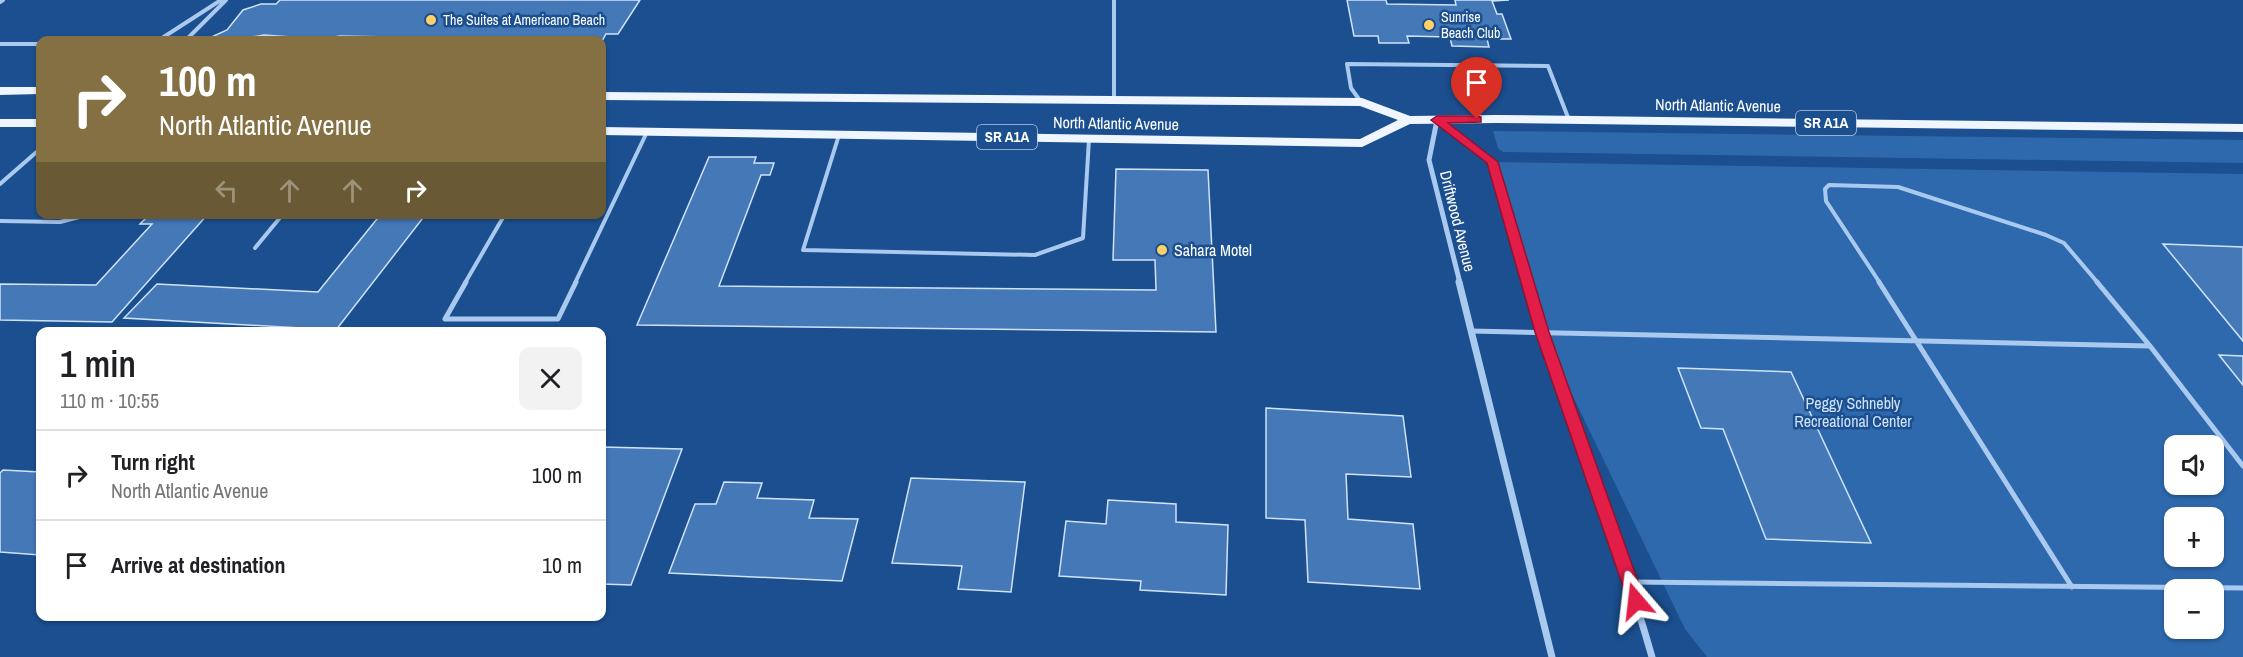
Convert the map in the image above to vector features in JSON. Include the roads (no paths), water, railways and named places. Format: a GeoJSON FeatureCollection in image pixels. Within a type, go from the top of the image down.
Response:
{"type":"FeatureCollection","features":[{"type":"Feature","properties":{"kind":"main road"},"geometry":{"type":"LineString","coordinates":[[0,91],[36,91]]}},
{"type":"Feature","properties":{"kind":"main road","name":"North Atlantic Avenue"},"geometry":{"type":"LineString","coordinates":[[606,96],[1362,102],[1408,120],[2243,128]]}},
{"type":"Feature","properties":{"kind":"main road","name":"North Atlantic Avenue"},"geometry":{"type":"LineString","coordinates":[[606,131],[1362,143],[1408,120]]}},
{"type":"Feature","properties":{"kind":"main road"},"geometry":{"type":"LineString","coordinates":[[0,123],[36,123]]}},
{"type":"Feature","properties":{"kind":"street","name":"Driftwood Avenue"},"geometry":{"type":"LineString","coordinates":[[1437,120],[1429,160],[1552,657]]}},
{"type":"Feature","properties":{"kind":"street"},"geometry":{"type":"LineString","coordinates":[[1437,120],[1492,162],[1542,332],[1631,582],[1652,657]]}},
{"type":"Feature","properties":{"kind":"lane"},"geometry":{"type":"LineString","coordinates":[[165,36],[221,0]]}},
{"type":"Feature","properties":{"kind":"lane"},"geometry":{"type":"LineString","coordinates":[[190,36],[226,0]]}},
{"type":"Feature","properties":{"kind":"lane"},"geometry":{"type":"LineString","coordinates":[[1114,0],[1114,99]]}},
{"type":"Feature","properties":{"kind":"lane"},"geometry":{"type":"LineString","coordinates":[[0,44],[36,44]]}},
{"type":"Feature","properties":{"kind":"lane"},"geometry":{"type":"LineString","coordinates":[[1362,102],[1351,88],[1347,64],[1548,66],[1569,120]]}},
{"type":"Feature","properties":{"kind":"lane"},"geometry":{"type":"LineString","coordinates":[[606,218],[647,132]]}},
{"type":"Feature","properties":{"kind":"lane"},"geometry":{"type":"LineString","coordinates":[[839,135],[802,250],[1035,255],[1083,238],[1089,139]]}},
{"type":"Feature","properties":{"kind":"lane"},"geometry":{"type":"LineString","coordinates":[[0,184],[36,152]]}},
{"type":"Feature","properties":{"kind":"lane"},"geometry":{"type":"LineString","coordinates":[[2072,587],[1917,339],[1826,201],[1828,185],[1899,187],[2064,243],[2150,346],[2243,466]]}},
{"type":"Feature","properties":{"kind":"lane"},"geometry":{"type":"LineString","coordinates":[[0,221],[60,222],[72,219]]}},
{"type":"Feature","properties":{"kind":"lane"},"geometry":{"type":"LineString","coordinates":[[255,248],[279,219]]}},
{"type":"Feature","properties":{"kind":"lane"},"geometry":{"type":"LineString","coordinates":[[502,219],[445,319],[558,319],[606,219]]}},
{"type":"Feature","properties":{"kind":"lane"},"geometry":{"type":"LineString","coordinates":[[1471,332],[1917,339],[2150,346]]}},
{"type":"Feature","properties":{"kind":"lane"},"geometry":{"type":"LineString","coordinates":[[1631,582],[2243,588]]}},
{"type":"Feature","properties":{"kind":"place","name":"The Suites at Americano Beach"},"geometry":{"type":"Point","coordinates":[431,20]}},
{"type":"Feature","properties":{"kind":"place","name":"Sunrise Beach Club"},"geometry":{"type":"Point","coordinates":[1429,25]}},
{"type":"Feature","properties":{"kind":"place","name":"Sahara Motel"},"geometry":{"type":"Point","coordinates":[1162,250]}},
{"type":"Feature","properties":{"kind":"park label","name":"Peggy Schnebly Recreational Center"},"geometry":{"type":"Point","coordinates":[1853,412]}}]}
